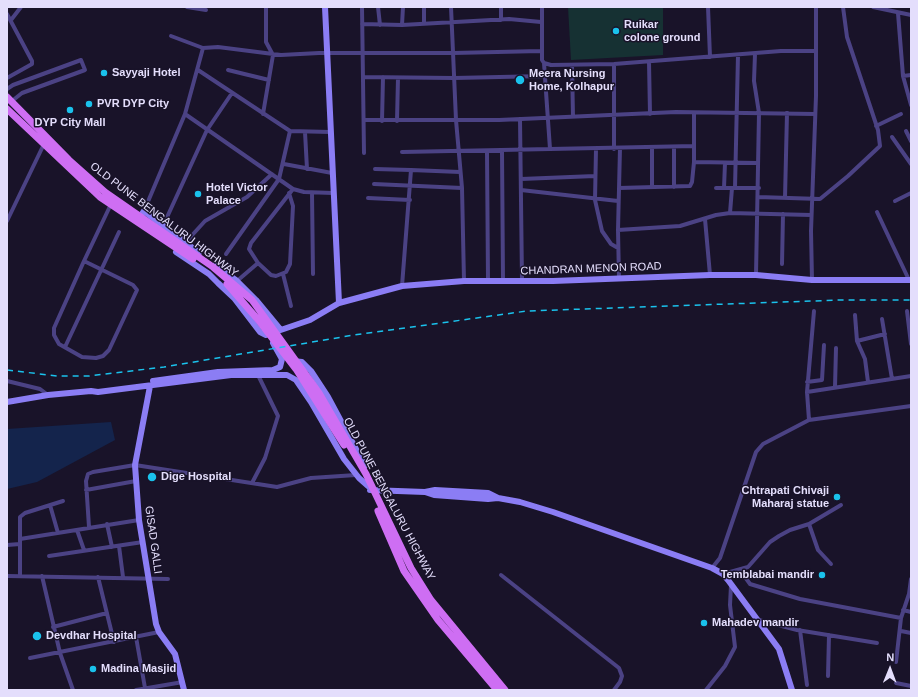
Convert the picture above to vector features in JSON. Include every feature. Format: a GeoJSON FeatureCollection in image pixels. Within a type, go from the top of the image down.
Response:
{"type":"FeatureCollection","features":[{"type":"Feature","properties":{"kind":"main road","name":"OLD PUNE BENGALURU HIGHWAY"},"geometry":{"type":"LineString","coordinates":[[10,99],[68,160],[112,201]]}},
{"type":"Feature","properties":{"kind":"main road","name":"OLD PUNE BENGALURU HIGHWAY"},"geometry":{"type":"LineString","coordinates":[[7,110],[95,192],[141,217],[213,267],[252,300],[310,378],[362,475]]}},
{"type":"Feature","properties":{"kind":"main road","name":"OLD PUNE BENGALURU HIGHWAY"},"geometry":{"type":"LineString","coordinates":[[141,217],[210,269],[243,301],[271,336],[296,369],[371,488],[411,568],[431,600],[505,690]]}},
{"type":"Feature","properties":{"kind":"main road","name":"OLD PUNE BENGALURU HIGHWAY"},"geometry":{"type":"LineString","coordinates":[[371,488],[404,571],[438,620],[497,690]]}},
{"type":"Feature","properties":{"kind":"street"},"geometry":{"type":"LineString","coordinates":[[11,20],[21,7]]}},
{"type":"Feature","properties":{"kind":"street"},"geometry":{"type":"LineString","coordinates":[[187,7],[206,10]]}},
{"type":"Feature","properties":{"kind":"street"},"geometry":{"type":"LineString","coordinates":[[263,114],[273,55],[266,42],[266,7]]}},
{"type":"Feature","properties":{"kind":"street"},"geometry":{"type":"LineString","coordinates":[[325,7],[339,303]]}},
{"type":"Feature","properties":{"kind":"street"},"geometry":{"type":"LineString","coordinates":[[362,7],[364,153]]}},
{"type":"Feature","properties":{"kind":"street"},"geometry":{"type":"LineString","coordinates":[[378,7],[380,25]]}},
{"type":"Feature","properties":{"kind":"street"},"geometry":{"type":"LineString","coordinates":[[402,25],[403,7]]}},
{"type":"Feature","properties":{"kind":"street"},"geometry":{"type":"LineString","coordinates":[[424,7],[424,23]]}},
{"type":"Feature","properties":{"kind":"street"},"geometry":{"type":"LineString","coordinates":[[451,7],[456,120],[462,188],[464,281]]}},
{"type":"Feature","properties":{"kind":"street"},"geometry":{"type":"LineString","coordinates":[[501,7],[501,20]]}},
{"type":"Feature","properties":{"kind":"street"},"geometry":{"type":"LineString","coordinates":[[542,7],[541,50],[544,64],[550,149]]}},
{"type":"Feature","properties":{"kind":"street"},"geometry":{"type":"LineString","coordinates":[[708,7],[710,57]]}},
{"type":"Feature","properties":{"kind":"street"},"geometry":{"type":"LineString","coordinates":[[812,280],[811,215],[813,200],[816,7]]}},
{"type":"Feature","properties":{"kind":"street"},"geometry":{"type":"LineString","coordinates":[[758,197],[813,200],[827,195],[879,149],[880,141],[876,126],[847,37],[843,7]]}},
{"type":"Feature","properties":{"kind":"street"},"geometry":{"type":"LineString","coordinates":[[873,7],[898,13],[910,13]]}},
{"type":"Feature","properties":{"kind":"street"},"geometry":{"type":"LineString","coordinates":[[898,13],[903,76],[909,89],[911,105]]}},
{"type":"Feature","properties":{"kind":"street"},"geometry":{"type":"LineString","coordinates":[[7,14],[32,61],[32,64],[7,78]]}},
{"type":"Feature","properties":{"kind":"street"},"geometry":{"type":"LineString","coordinates":[[362,24],[402,25],[501,20],[541,22]]}},
{"type":"Feature","properties":{"kind":"street"},"geometry":{"type":"LineString","coordinates":[[171,36],[203,48],[218,47],[273,55],[326,53],[454,53],[541,50]]}},
{"type":"Feature","properties":{"kind":"street"},"geometry":{"type":"LineString","coordinates":[[203,48],[185,114],[141,217],[163,226],[237,281],[256,300],[280,330]]}},
{"type":"Feature","properties":{"kind":"street"},"geometry":{"type":"LineString","coordinates":[[544,64],[614,64],[816,51]]}},
{"type":"Feature","properties":{"kind":"street"},"geometry":{"type":"LineString","coordinates":[[755,54],[754,82],[760,113],[756,276]]}},
{"type":"Feature","properties":{"kind":"street"},"geometry":{"type":"LineString","coordinates":[[730,213],[735,163],[738,55]]}},
{"type":"Feature","properties":{"kind":"street"},"geometry":{"type":"LineString","coordinates":[[7,89],[13,85],[81,60],[85,70],[22,92],[10,99]]}},
{"type":"Feature","properties":{"kind":"street"},"geometry":{"type":"LineString","coordinates":[[649,62],[650,114]]}},
{"type":"Feature","properties":{"kind":"street"},"geometry":{"type":"LineString","coordinates":[[614,64],[614,148]]}},
{"type":"Feature","properties":{"kind":"street"},"geometry":{"type":"LineString","coordinates":[[572,65],[572,116]]}},
{"type":"Feature","properties":{"kind":"street"},"geometry":{"type":"LineString","coordinates":[[198,70],[290,131],[330,132]]}},
{"type":"Feature","properties":{"kind":"street"},"geometry":{"type":"LineString","coordinates":[[228,70],[269,80]]}},
{"type":"Feature","properties":{"kind":"street"},"geometry":{"type":"LineString","coordinates":[[903,76],[911,75]]}},
{"type":"Feature","properties":{"kind":"street"},"geometry":{"type":"LineString","coordinates":[[363,77],[454,78],[545,76]]}},
{"type":"Feature","properties":{"kind":"street"},"geometry":{"type":"LineString","coordinates":[[382,121],[383,77]]}},
{"type":"Feature","properties":{"kind":"street"},"geometry":{"type":"LineString","coordinates":[[397,121],[398,78]]}},
{"type":"Feature","properties":{"kind":"street"},"geometry":{"type":"LineString","coordinates":[[163,226],[207,130],[232,93]]}},
{"type":"Feature","properties":{"kind":"street"},"geometry":{"type":"LineString","coordinates":[[364,120],[397,121],[520,119],[694,112],[815,114]]}},
{"type":"Feature","properties":{"kind":"street"},"geometry":{"type":"LineString","coordinates":[[619,188],[687,187],[692,184],[694,162],[694,112]]}},
{"type":"Feature","properties":{"kind":"street"},"geometry":{"type":"LineString","coordinates":[[785,198],[787,113]]}},
{"type":"Feature","properties":{"kind":"street"},"geometry":{"type":"LineString","coordinates":[[185,114],[293,189],[312,193],[333,193]]}},
{"type":"Feature","properties":{"kind":"street"},"geometry":{"type":"LineString","coordinates":[[876,126],[901,114]]}},
{"type":"Feature","properties":{"kind":"street"},"geometry":{"type":"LineString","coordinates":[[520,119],[522,281]]}},
{"type":"Feature","properties":{"kind":"street"},"geometry":{"type":"LineString","coordinates":[[226,254],[279,179],[284,164],[290,131]]}},
{"type":"Feature","properties":{"kind":"street"},"geometry":{"type":"LineString","coordinates":[[906,131],[911,141]]}},
{"type":"Feature","properties":{"kind":"street"},"geometry":{"type":"LineString","coordinates":[[305,132],[306,169]]}},
{"type":"Feature","properties":{"kind":"street"},"geometry":{"type":"LineString","coordinates":[[892,137],[911,164]]}},
{"type":"Feature","properties":{"kind":"street"},"geometry":{"type":"LineString","coordinates":[[7,221],[44,144]]}},
{"type":"Feature","properties":{"kind":"street"},"geometry":{"type":"LineString","coordinates":[[402,152],[694,146]]}},
{"type":"Feature","properties":{"kind":"street"},"geometry":{"type":"LineString","coordinates":[[652,147],[652,187]]}},
{"type":"Feature","properties":{"kind":"street"},"geometry":{"type":"LineString","coordinates":[[674,147],[674,187]]}},
{"type":"Feature","properties":{"kind":"street"},"geometry":{"type":"LineString","coordinates":[[619,279],[618,201],[620,148]]}},
{"type":"Feature","properties":{"kind":"street"},"geometry":{"type":"LineString","coordinates":[[596,149],[595,200],[602,231],[611,244],[618,248]]}},
{"type":"Feature","properties":{"kind":"street"},"geometry":{"type":"LineString","coordinates":[[487,151],[488,281]]}},
{"type":"Feature","properties":{"kind":"street"},"geometry":{"type":"LineString","coordinates":[[502,151],[503,281]]}},
{"type":"Feature","properties":{"kind":"street"},"geometry":{"type":"LineString","coordinates":[[694,162],[758,163]]}},
{"type":"Feature","properties":{"kind":"street"},"geometry":{"type":"LineString","coordinates":[[724,188],[725,163]]}},
{"type":"Feature","properties":{"kind":"street"},"geometry":{"type":"LineString","coordinates":[[284,164],[332,173]]}},
{"type":"Feature","properties":{"kind":"street"},"geometry":{"type":"LineString","coordinates":[[375,169],[460,172]]}},
{"type":"Feature","properties":{"kind":"street"},"geometry":{"type":"LineString","coordinates":[[402,286],[410,200],[411,170]]}},
{"type":"Feature","properties":{"kind":"street"},"geometry":{"type":"LineString","coordinates":[[185,243],[206,221],[247,197],[272,174]]}},
{"type":"Feature","properties":{"kind":"street"},"geometry":{"type":"LineString","coordinates":[[521,179],[596,176]]}},
{"type":"Feature","properties":{"kind":"street"},"geometry":{"type":"LineString","coordinates":[[374,184],[462,188]]}},
{"type":"Feature","properties":{"kind":"street"},"geometry":{"type":"LineString","coordinates":[[716,188],[759,188]]}},
{"type":"Feature","properties":{"kind":"street"},"geometry":{"type":"LineString","coordinates":[[289,193],[293,206],[290,264],[288,269],[283,274],[276,276],[271,275],[258,263],[250,252],[249,246],[289,193],[293,189]]}},
{"type":"Feature","properties":{"kind":"street"},"geometry":{"type":"LineString","coordinates":[[521,190],[595,200],[618,201]]}},
{"type":"Feature","properties":{"kind":"street"},"geometry":{"type":"LineString","coordinates":[[312,193],[313,274]]}},
{"type":"Feature","properties":{"kind":"street"},"geometry":{"type":"LineString","coordinates":[[895,201],[911,194]]}},
{"type":"Feature","properties":{"kind":"street"},"geometry":{"type":"LineString","coordinates":[[368,198],[410,200]]}},
{"type":"Feature","properties":{"kind":"street"},"geometry":{"type":"LineString","coordinates":[[84,261],[136,287],[137,293],[109,350],[103,356],[89,358],[65,347],[55,339],[54,328],[84,261],[112,201]]}},
{"type":"Feature","properties":{"kind":"street"},"geometry":{"type":"LineString","coordinates":[[877,212],[910,280]]}},
{"type":"Feature","properties":{"kind":"street"},"geometry":{"type":"LineString","coordinates":[[618,230],[680,226],[730,213],[811,215]]}},
{"type":"Feature","properties":{"kind":"street"},"geometry":{"type":"LineString","coordinates":[[782,264],[783,214]]}},
{"type":"Feature","properties":{"kind":"street","name":"CHANDRAN MENON ROAD"},"geometry":{"type":"LineString","coordinates":[[141,217],[150,234],[214,279],[234,298],[262,334],[266,335],[310,320],[339,303],[402,286],[464,281],[619,279],[710,275],[756,276],[812,280],[910,280]]}},
{"type":"Feature","properties":{"kind":"street"},"geometry":{"type":"LineString","coordinates":[[705,219],[710,275]]}},
{"type":"Feature","properties":{"kind":"street"},"geometry":{"type":"LineString","coordinates":[[65,347],[120,232]]}},
{"type":"Feature","properties":{"kind":"street"},"geometry":{"type":"LineString","coordinates":[[237,281],[258,263]]}},
{"type":"Feature","properties":{"kind":"street"},"geometry":{"type":"LineString","coordinates":[[283,274],[291,306]]}},
{"type":"Feature","properties":{"kind":"street"},"geometry":{"type":"LineString","coordinates":[[809,420],[807,382],[814,311]]}},
{"type":"Feature","properties":{"kind":"street"},"geometry":{"type":"LineString","coordinates":[[906,311],[911,344]]}},
{"type":"Feature","properties":{"kind":"street"},"geometry":{"type":"LineString","coordinates":[[855,315],[857,341],[865,359],[868,382]]}},
{"type":"Feature","properties":{"kind":"street"},"geometry":{"type":"LineString","coordinates":[[882,319],[892,379]]}},
{"type":"Feature","properties":{"kind":"street"},"geometry":{"type":"LineString","coordinates":[[857,341],[885,334]]}},
{"type":"Feature","properties":{"kind":"street"},"geometry":{"type":"LineString","coordinates":[[7,402],[48,395],[90,391],[108,386],[218,372],[274,370],[280,367],[282,359],[272,342],[271,336]]}},
{"type":"Feature","properties":{"kind":"street"},"geometry":{"type":"LineString","coordinates":[[807,382],[822,380],[824,345]]}},
{"type":"Feature","properties":{"kind":"street"},"geometry":{"type":"LineString","coordinates":[[835,387],[836,348]]}},
{"type":"Feature","properties":{"kind":"street"},"geometry":{"type":"LineString","coordinates":[[261,375],[270,368],[286,360],[302,362],[308,367],[347,431],[372,479],[371,488],[426,492],[434,495],[488,499],[498,498],[520,502],[712,568],[723,574],[759,620],[779,649],[792,690]]}},
{"type":"Feature","properties":{"kind":"street"},"geometry":{"type":"LineString","coordinates":[[252,483],[265,458],[278,416],[261,375]]}},
{"type":"Feature","properties":{"kind":"street"},"geometry":{"type":"LineString","coordinates":[[90,391],[98,392],[231,376],[287,375],[296,380],[311,402],[344,459],[362,475]]}},
{"type":"Feature","properties":{"kind":"street"},"geometry":{"type":"LineString","coordinates":[[807,392],[911,376]]}},
{"type":"Feature","properties":{"kind":"street"},"geometry":{"type":"LineString","coordinates":[[7,382],[40,389],[48,395]]}},
{"type":"Feature","properties":{"kind":"street","name":"GISAD GALLI"},"geometry":{"type":"LineString","coordinates":[[150,386],[135,465],[139,520],[154,615],[159,632],[175,654],[184,690]]}},
{"type":"Feature","properties":{"kind":"street"},"geometry":{"type":"LineString","coordinates":[[712,568],[720,558],[756,452],[763,444],[809,420],[911,406]]}},
{"type":"Feature","properties":{"kind":"street"},"geometry":{"type":"LineString","coordinates":[[89,527],[86,477],[93,472],[135,465],[276,487],[311,478],[362,475]]}},
{"type":"Feature","properties":{"kind":"street"},"geometry":{"type":"LineString","coordinates":[[86,490],[136,481]]}},
{"type":"Feature","properties":{"kind":"street"},"geometry":{"type":"LineString","coordinates":[[20,576],[20,520],[22,514],[63,501]]}},
{"type":"Feature","properties":{"kind":"street"},"geometry":{"type":"LineString","coordinates":[[50,505],[58,532]]}},
{"type":"Feature","properties":{"kind":"street"},"geometry":{"type":"LineString","coordinates":[[723,574],[734,570],[740,570],[754,562],[770,542],[779,536],[790,530],[809,524],[840,505]]}},
{"type":"Feature","properties":{"kind":"street"},"geometry":{"type":"LineString","coordinates":[[7,545],[58,532],[139,520]]}},
{"type":"Feature","properties":{"kind":"street"},"geometry":{"type":"LineString","coordinates":[[108,524],[112,547]]}},
{"type":"Feature","properties":{"kind":"street"},"geometry":{"type":"LineString","coordinates":[[809,524],[818,550],[831,564]]}},
{"type":"Feature","properties":{"kind":"street"},"geometry":{"type":"LineString","coordinates":[[77,530],[84,550]]}},
{"type":"Feature","properties":{"kind":"street"},"geometry":{"type":"LineString","coordinates":[[49,556],[143,542]]}},
{"type":"Feature","properties":{"kind":"street"},"geometry":{"type":"LineString","coordinates":[[118,546],[123,578]]}},
{"type":"Feature","properties":{"kind":"street"},"geometry":{"type":"LineString","coordinates":[[740,570],[750,584],[800,599],[901,618]]}},
{"type":"Feature","properties":{"kind":"street"},"geometry":{"type":"LineString","coordinates":[[501,575],[619,668],[622,676],[620,682],[614,690]]}},
{"type":"Feature","properties":{"kind":"street"},"geometry":{"type":"LineString","coordinates":[[7,576],[168,579]]}},
{"type":"Feature","properties":{"kind":"street"},"geometry":{"type":"LineString","coordinates":[[42,576],[60,653],[73,690]]}},
{"type":"Feature","properties":{"kind":"street"},"geometry":{"type":"LineString","coordinates":[[98,577],[114,642]]}},
{"type":"Feature","properties":{"kind":"street"},"geometry":{"type":"LineString","coordinates":[[896,662],[901,631],[901,618],[910,594],[911,579]]}},
{"type":"Feature","properties":{"kind":"street"},"geometry":{"type":"LineString","coordinates":[[706,690],[725,666],[735,647],[730,605],[730,583]]}},
{"type":"Feature","properties":{"kind":"street"},"geometry":{"type":"LineString","coordinates":[[903,610],[911,612]]}},
{"type":"Feature","properties":{"kind":"street"},"geometry":{"type":"LineString","coordinates":[[53,626],[107,614]]}},
{"type":"Feature","properties":{"kind":"street"},"geometry":{"type":"LineString","coordinates":[[759,620],[800,630],[877,643]]}},
{"type":"Feature","properties":{"kind":"street"},"geometry":{"type":"LineString","coordinates":[[800,630],[807,685]]}},
{"type":"Feature","properties":{"kind":"street"},"geometry":{"type":"LineString","coordinates":[[901,631],[911,633]]}},
{"type":"Feature","properties":{"kind":"street"},"geometry":{"type":"LineString","coordinates":[[30,658],[159,632]]}},
{"type":"Feature","properties":{"kind":"street"},"geometry":{"type":"LineString","coordinates":[[828,676],[829,635]]}},
{"type":"Feature","properties":{"kind":"street"},"geometry":{"type":"LineString","coordinates":[[136,637],[145,688]]}},
{"type":"Feature","properties":{"kind":"street"},"geometry":{"type":"LineString","coordinates":[[136,690],[183,682]]}},
{"type":"Feature","properties":{"kind":"street"},"geometry":{"type":"LineString","coordinates":[[896,683],[911,686]]}},
{"type":"Feature","properties":{"kind":"green space","name":"Ruikar colone ground"},"geometry":{"type":"Polygon","coordinates":[[[568,7],[663,7],[663,55],[571,60],[568,7]]]}},
{"type":"Feature","properties":{"kind":"water"},"geometry":{"type":"Polygon","coordinates":[[[111,422],[115,440],[37,482],[7,489],[7,429],[111,422]]]}},
{"type":"Feature","properties":{"kind":"railway"},"geometry":{"type":"LineString","coordinates":[[7,370],[57,376],[89,376],[164,367],[354,335],[527,311],[841,300],[911,300]]}},
{"type":"Feature","properties":{"kind":"place","name":"Ruikar colone ground"},"geometry":{"type":"Point","coordinates":[616,31]}},
{"type":"Feature","properties":{"kind":"place","name":"Sayyaji Hotel"},"geometry":{"type":"Point","coordinates":[104,73]}},
{"type":"Feature","properties":{"kind":"place","name":"Meera Nursing Home, Kolhapur"},"geometry":{"type":"Point","coordinates":[520,80]}},
{"type":"Feature","properties":{"kind":"place","name":"PVR DYP City"},"geometry":{"type":"Point","coordinates":[89,104]}},
{"type":"Feature","properties":{"kind":"place","name":"DYP City Mall"},"geometry":{"type":"Point","coordinates":[70,110]}},
{"type":"Feature","properties":{"kind":"place","name":"Hotel Victor Palace"},"geometry":{"type":"Point","coordinates":[198,194]}},
{"type":"Feature","properties":{"kind":"place","name":"Dige Hospital"},"geometry":{"type":"Point","coordinates":[152,477]}},
{"type":"Feature","properties":{"kind":"place","name":"Chtrapati Chivaji Maharaj statue"},"geometry":{"type":"Point","coordinates":[837,497]}},
{"type":"Feature","properties":{"kind":"place","name":"Temblabai mandir"},"geometry":{"type":"Point","coordinates":[822,575]}},
{"type":"Feature","properties":{"kind":"place","name":"Mahadev mandir"},"geometry":{"type":"Point","coordinates":[704,623]}},
{"type":"Feature","properties":{"kind":"place","name":"Devdhar Hospital"},"geometry":{"type":"Point","coordinates":[37,636]}},
{"type":"Feature","properties":{"kind":"place","name":"Madina Masjid"},"geometry":{"type":"Point","coordinates":[93,669]}}]}
